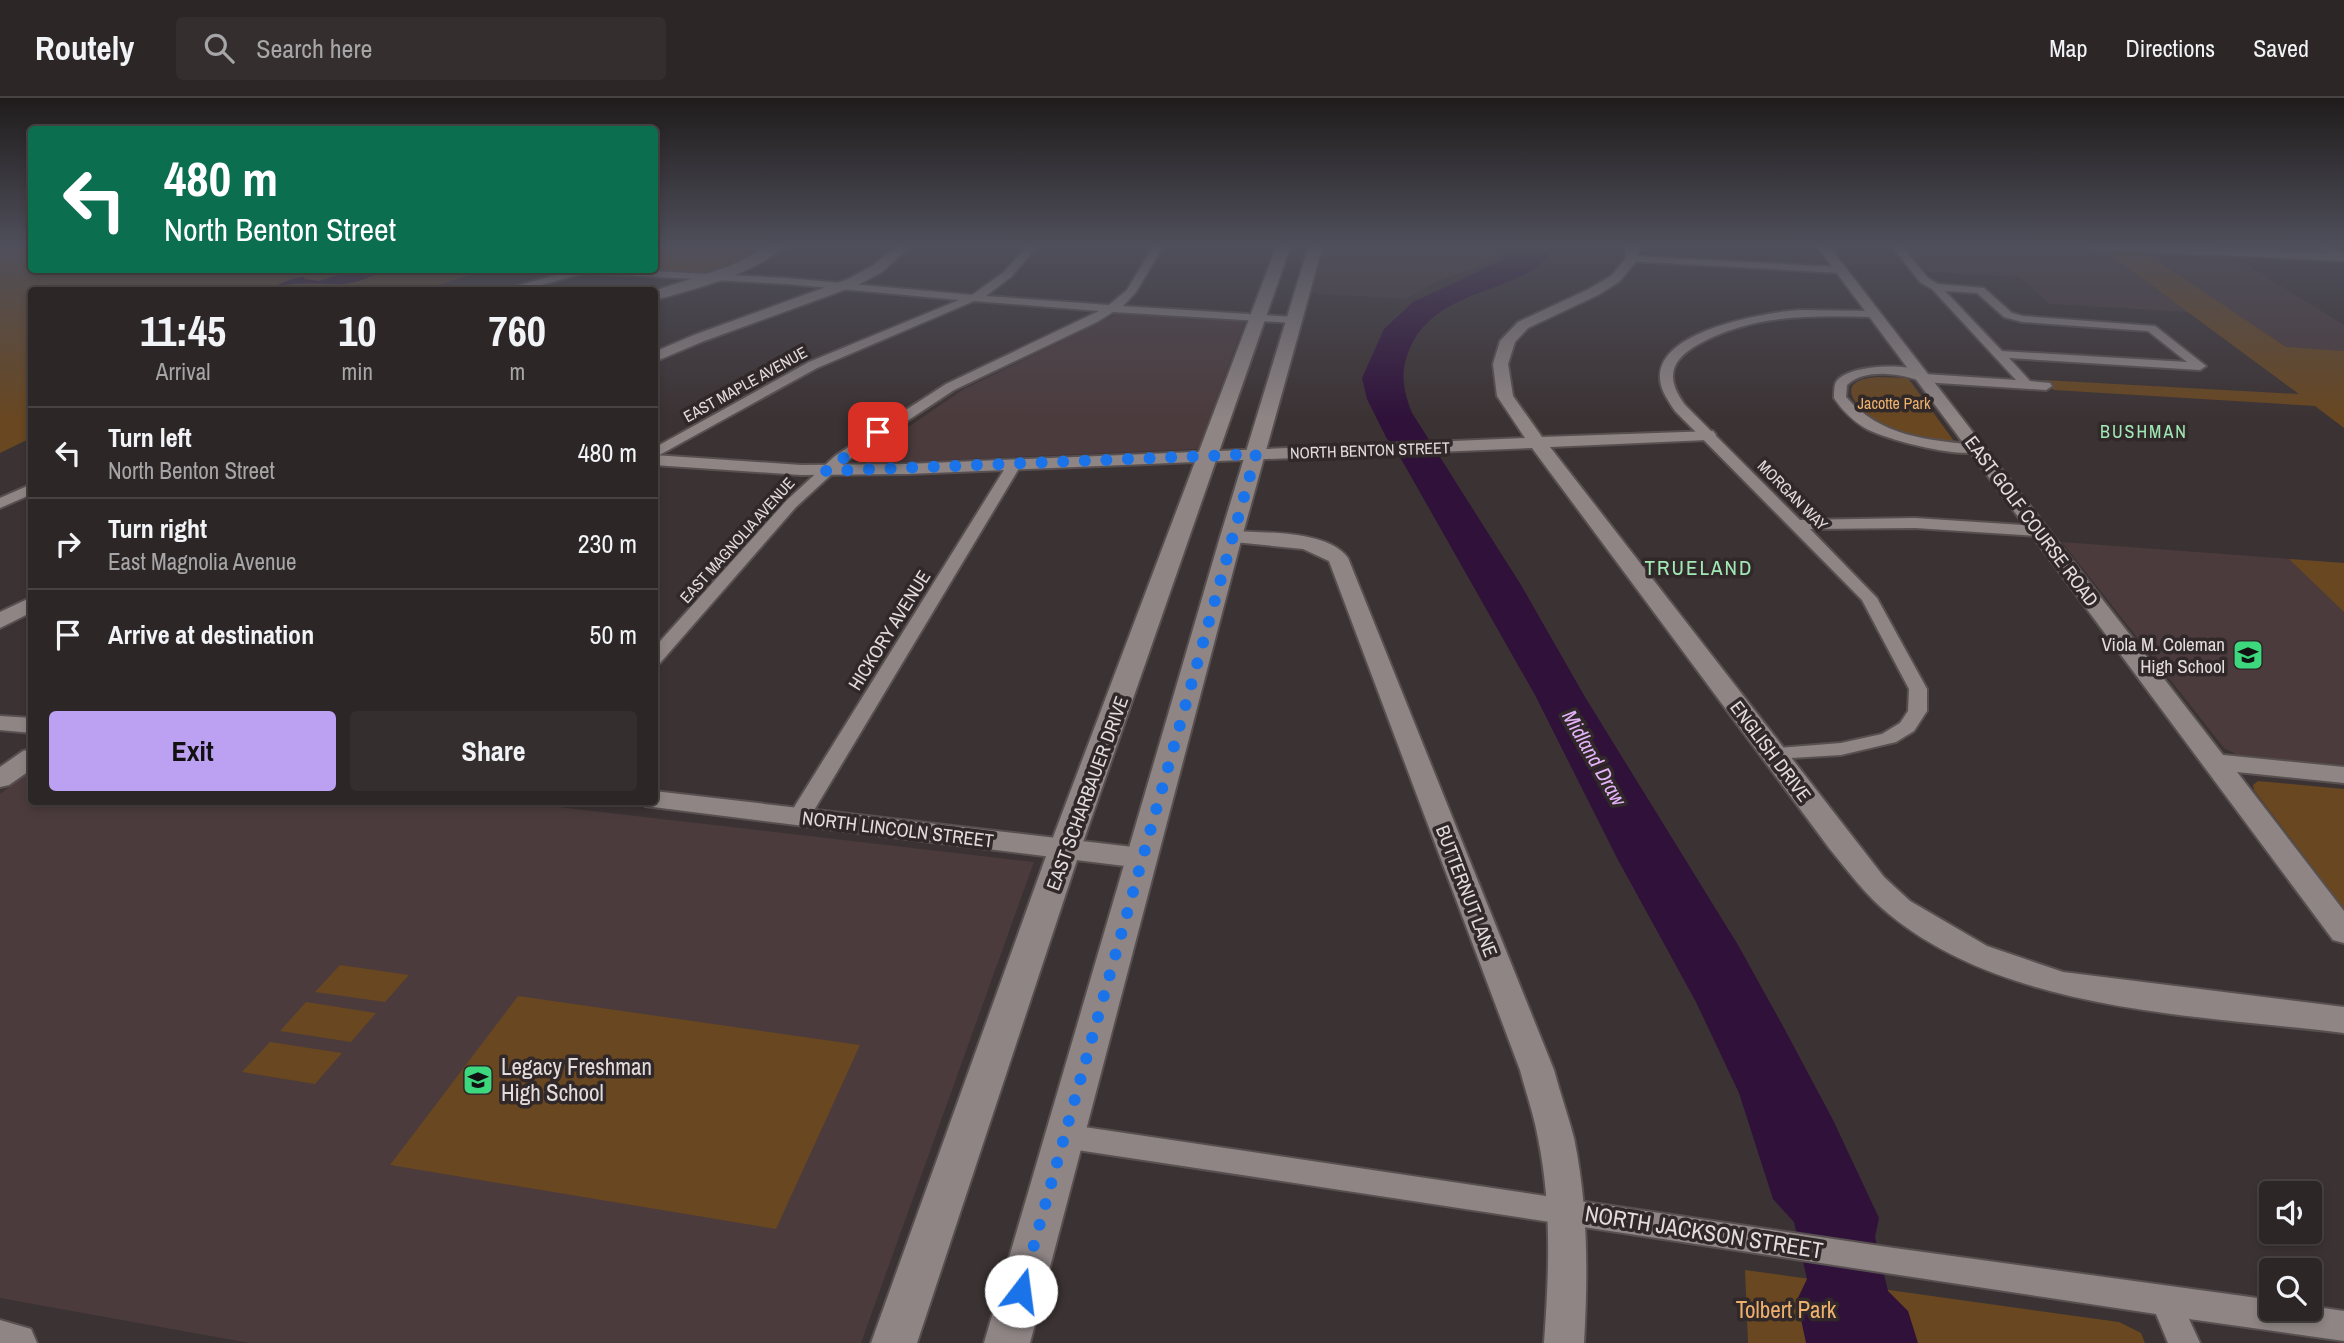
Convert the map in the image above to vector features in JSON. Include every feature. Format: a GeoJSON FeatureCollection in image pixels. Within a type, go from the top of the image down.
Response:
{"type":"FeatureCollection","features":[{"type":"Feature","properties":{"kind":"main road","name":"EAST SCHARBAUER DRIVE"},"geometry":{"type":"LineString","coordinates":[[894,1343],[1065,848],[1263,303]]}},
{"type":"Feature","properties":{"kind":"main road"},"geometry":{"type":"LineString","coordinates":[[1007,1343],[1231,537],[1299,303]]}},
{"type":"Feature","properties":{"kind":"street"},"geometry":{"type":"LineString","coordinates":[[658,356],[699,338],[795,303]]}},
{"type":"Feature","properties":{"kind":"street","name":"EAST MAPLE AVENUE"},"geometry":{"type":"LineString","coordinates":[[658,452],[813,365],[962,303]]}},
{"type":"Feature","properties":{"kind":"street"},"geometry":{"type":"LineString","coordinates":[[1029,303],[1294,320]]}},
{"type":"Feature","properties":{"kind":"street","name":"EAST MAGNOLIA AVENUE"},"geometry":{"type":"LineString","coordinates":[[658,654],[791,504],[826,471],[878,432],[950,387],[1074,330],[1119,303]]}},
{"type":"Feature","properties":{"kind":"street","name":"ENGLISH DRIVE"},"geometry":{"type":"LineString","coordinates":[[1564,303],[1536,316],[1506,344],[1499,364],[1500,382],[1507,400],[1773,754],[1880,889],[1919,922],[1976,954],[2062,985],[2344,1020]]}},
{"type":"Feature","properties":{"kind":"street","name":"EAST GOLF COURSE ROAD"},"geometry":{"type":"LineString","coordinates":[[1866,303],[2344,932]]}},
{"type":"Feature","properties":{"kind":"street"},"geometry":{"type":"LineString","coordinates":[[1951,303],[2026,384]]}},
{"type":"Feature","properties":{"kind":"street"},"geometry":{"type":"LineString","coordinates":[[1995,303],[2008,315],[2022,319],[2151,328],[2200,366],[1998,354]]}},
{"type":"Feature","properties":{"kind":"street","name":"MORGAN WAY"},"geometry":{"type":"LineString","coordinates":[[1773,754],[1855,748],[1878,742],[1907,727],[1916,714],[1920,699],[1907,664],[1874,605],[1799,525],[1680,408],[1665,384],[1667,366],[1678,351],[1716,331],[1756,317],[1809,312],[1874,314]]}},
{"type":"Feature","properties":{"kind":"street"},"geometry":{"type":"LineString","coordinates":[[1976,449],[1919,443],[1884,433],[1854,415],[1840,398],[1841,384],[1850,376],[1869,372],[2046,386]]}},
{"type":"Feature","properties":{"kind":"street","name":"NORTH BENTON STREET"},"geometry":{"type":"LineString","coordinates":[[658,460],[826,471],[1707,435]]}},
{"type":"Feature","properties":{"kind":"street","name":"HICKORY AVENUE"},"geometry":{"type":"LineString","coordinates":[[799,817],[1014,465]]}},
{"type":"Feature","properties":{"kind":"street"},"geometry":{"type":"LineString","coordinates":[[0,504],[28,490]]}},
{"type":"Feature","properties":{"kind":"street"},"geometry":{"type":"LineString","coordinates":[[1799,525],[1915,523],[2039,531]]}},
{"type":"Feature","properties":{"kind":"street","name":"BUTTERNUT LANE"},"geometry":{"type":"LineString","coordinates":[[1231,537],[1315,545],[1338,558],[1537,1070],[1556,1138],[1565,1210],[1568,1258],[1564,1343]]}},
{"type":"Feature","properties":{"kind":"street"},"geometry":{"type":"LineString","coordinates":[[0,621],[28,605]]}},
{"type":"Feature","properties":{"kind":"street"},"geometry":{"type":"LineString","coordinates":[[0,723],[28,726]]}},
{"type":"Feature","properties":{"kind":"street"},"geometry":{"type":"LineString","coordinates":[[0,779],[28,760]]}},
{"type":"Feature","properties":{"kind":"street"},"geometry":{"type":"LineString","coordinates":[[2217,762],[2344,775]]}},
{"type":"Feature","properties":{"kind":"street","name":"NORTH LINCOLN STREET"},"geometry":{"type":"LineString","coordinates":[[658,800],[1142,858]]}},
{"type":"Feature","properties":{"kind":"street","name":"NORTH JACKSON STREET"},"geometry":{"type":"LineString","coordinates":[[1064,1136],[1894,1262],[2344,1326]]}},
{"type":"Feature","properties":{"kind":"street"},"geometry":{"type":"LineString","coordinates":[[2165,1300],[2184,1343]]}},
{"type":"Feature","properties":{"kind":"street"},"geometry":{"type":"LineString","coordinates":[[0,1340],[17,1343]]}},
{"type":"Feature","properties":{"kind":"shaded area"},"geometry":{"type":"Polygon","coordinates":[[[2176,303],[2188,312],[2050,304],[2176,303]]]}},
{"type":"Feature","properties":{"kind":"shaded area"},"geometry":{"type":"Polygon","coordinates":[[[2220,303],[2308,303],[2344,325],[2344,351],[2286,348],[2220,303]]]}},
{"type":"Feature","properties":{"kind":"shaded area"},"geometry":{"type":"Polygon","coordinates":[[[1118,314],[1245,321],[1198,449],[854,464],[964,389],[1118,314]]]}},
{"type":"Feature","properties":{"kind":"shaded area","name":"Viola M. Coleman High School"},"geometry":{"type":"Polygon","coordinates":[[[2062,542],[2344,563],[2344,765],[2238,755],[2224,748],[2062,542]]]}},
{"type":"Feature","properties":{"kind":"shaded area","name":"Legacy Freshman High School"},"geometry":{"type":"Polygon","coordinates":[[[28,773],[28,805],[541,805],[1034,862],[861,1343],[249,1343],[0,1298],[0,794],[28,773]]]}},
{"type":"Feature","properties":{"kind":"green space"},"geometry":{"type":"Polygon","coordinates":[[[0,303],[28,303],[28,439],[0,453],[0,303]]]}},
{"type":"Feature","properties":{"kind":"green space"},"geometry":{"type":"Polygon","coordinates":[[[2176,303],[2220,303],[2286,347],[2344,351],[2344,428],[2315,406],[2054,390],[2043,380],[2299,394],[2176,303]]]}},
{"type":"Feature","properties":{"kind":"green space","name":"Jacotte Park"},"geometry":{"type":"Polygon","coordinates":[[[1878,377],[1908,378],[1954,441],[1904,434],[1888,428],[1868,415],[1854,399],[1851,391],[1854,385],[1862,380],[1878,377]]]}},
{"type":"Feature","properties":{"kind":"green space"},"geometry":{"type":"Polygon","coordinates":[[[2289,559],[2344,563],[2344,612],[2289,559]]]}},
{"type":"Feature","properties":{"kind":"green space"},"geometry":{"type":"Polygon","coordinates":[[[2258,781],[2344,789],[2344,909],[2254,790],[2253,785],[2258,781]]]}},
{"type":"Feature","properties":{"kind":"green space"},"geometry":{"type":"Polygon","coordinates":[[[340,965],[409,975],[385,1002],[315,992],[340,965]]]}},
{"type":"Feature","properties":{"kind":"green space"},"geometry":{"type":"Polygon","coordinates":[[[518,996],[860,1045],[776,1229],[390,1165],[518,996]]]}},
{"type":"Feature","properties":{"kind":"green space"},"geometry":{"type":"Polygon","coordinates":[[[306,1002],[376,1013],[351,1042],[280,1031],[306,1002]]]}},
{"type":"Feature","properties":{"kind":"green space"},"geometry":{"type":"Polygon","coordinates":[[[270,1042],[342,1053],[315,1084],[242,1072],[270,1042]]]}},
{"type":"Feature","properties":{"kind":"green space","name":"Tolbert Park"},"geometry":{"type":"Polygon","coordinates":[[[1745,1270],[2119,1322],[2141,1333],[2145,1343],[1748,1343],[1745,1270]]]}},
{"type":"Feature","properties":{"kind":"water","name":"Midland Draw"},"geometry":{"type":"Polygon","coordinates":[[[1412,303],[1457,303],[1442,311],[1425,326],[1407,355],[1405,388],[1412,413],[1521,585],[1585,697],[1738,945],[1784,1028],[1833,1120],[1879,1218],[1875,1237],[1888,1291],[1908,1311],[1918,1343],[1806,1343],[1797,1300],[1807,1279],[1794,1222],[1773,1199],[1739,1093],[1696,1002],[1617,858],[1535,695],[1392,443],[1387,439],[1367,399],[1362,378],[1384,329],[1412,303]]]}},
{"type":"Feature","properties":{"kind":"place","name":"Viola M. Coleman High School"},"geometry":{"type":"Point","coordinates":[2248,655]}},
{"type":"Feature","properties":{"kind":"place","name":"Legacy Freshman High School"},"geometry":{"type":"Point","coordinates":[478,1080]}},
{"type":"Feature","properties":{"kind":"district","name":"BUSHMAN"},"geometry":{"type":"Point","coordinates":[2144,432]}},
{"type":"Feature","properties":{"kind":"district","name":"TRUELAND"},"geometry":{"type":"Point","coordinates":[1699,568]}},
{"type":"Feature","properties":{"kind":"route"},"geometry":{"type":"LineString","coordinates":[[878,432],[826,471],[1256,454],[1021,1291]]}}]}
